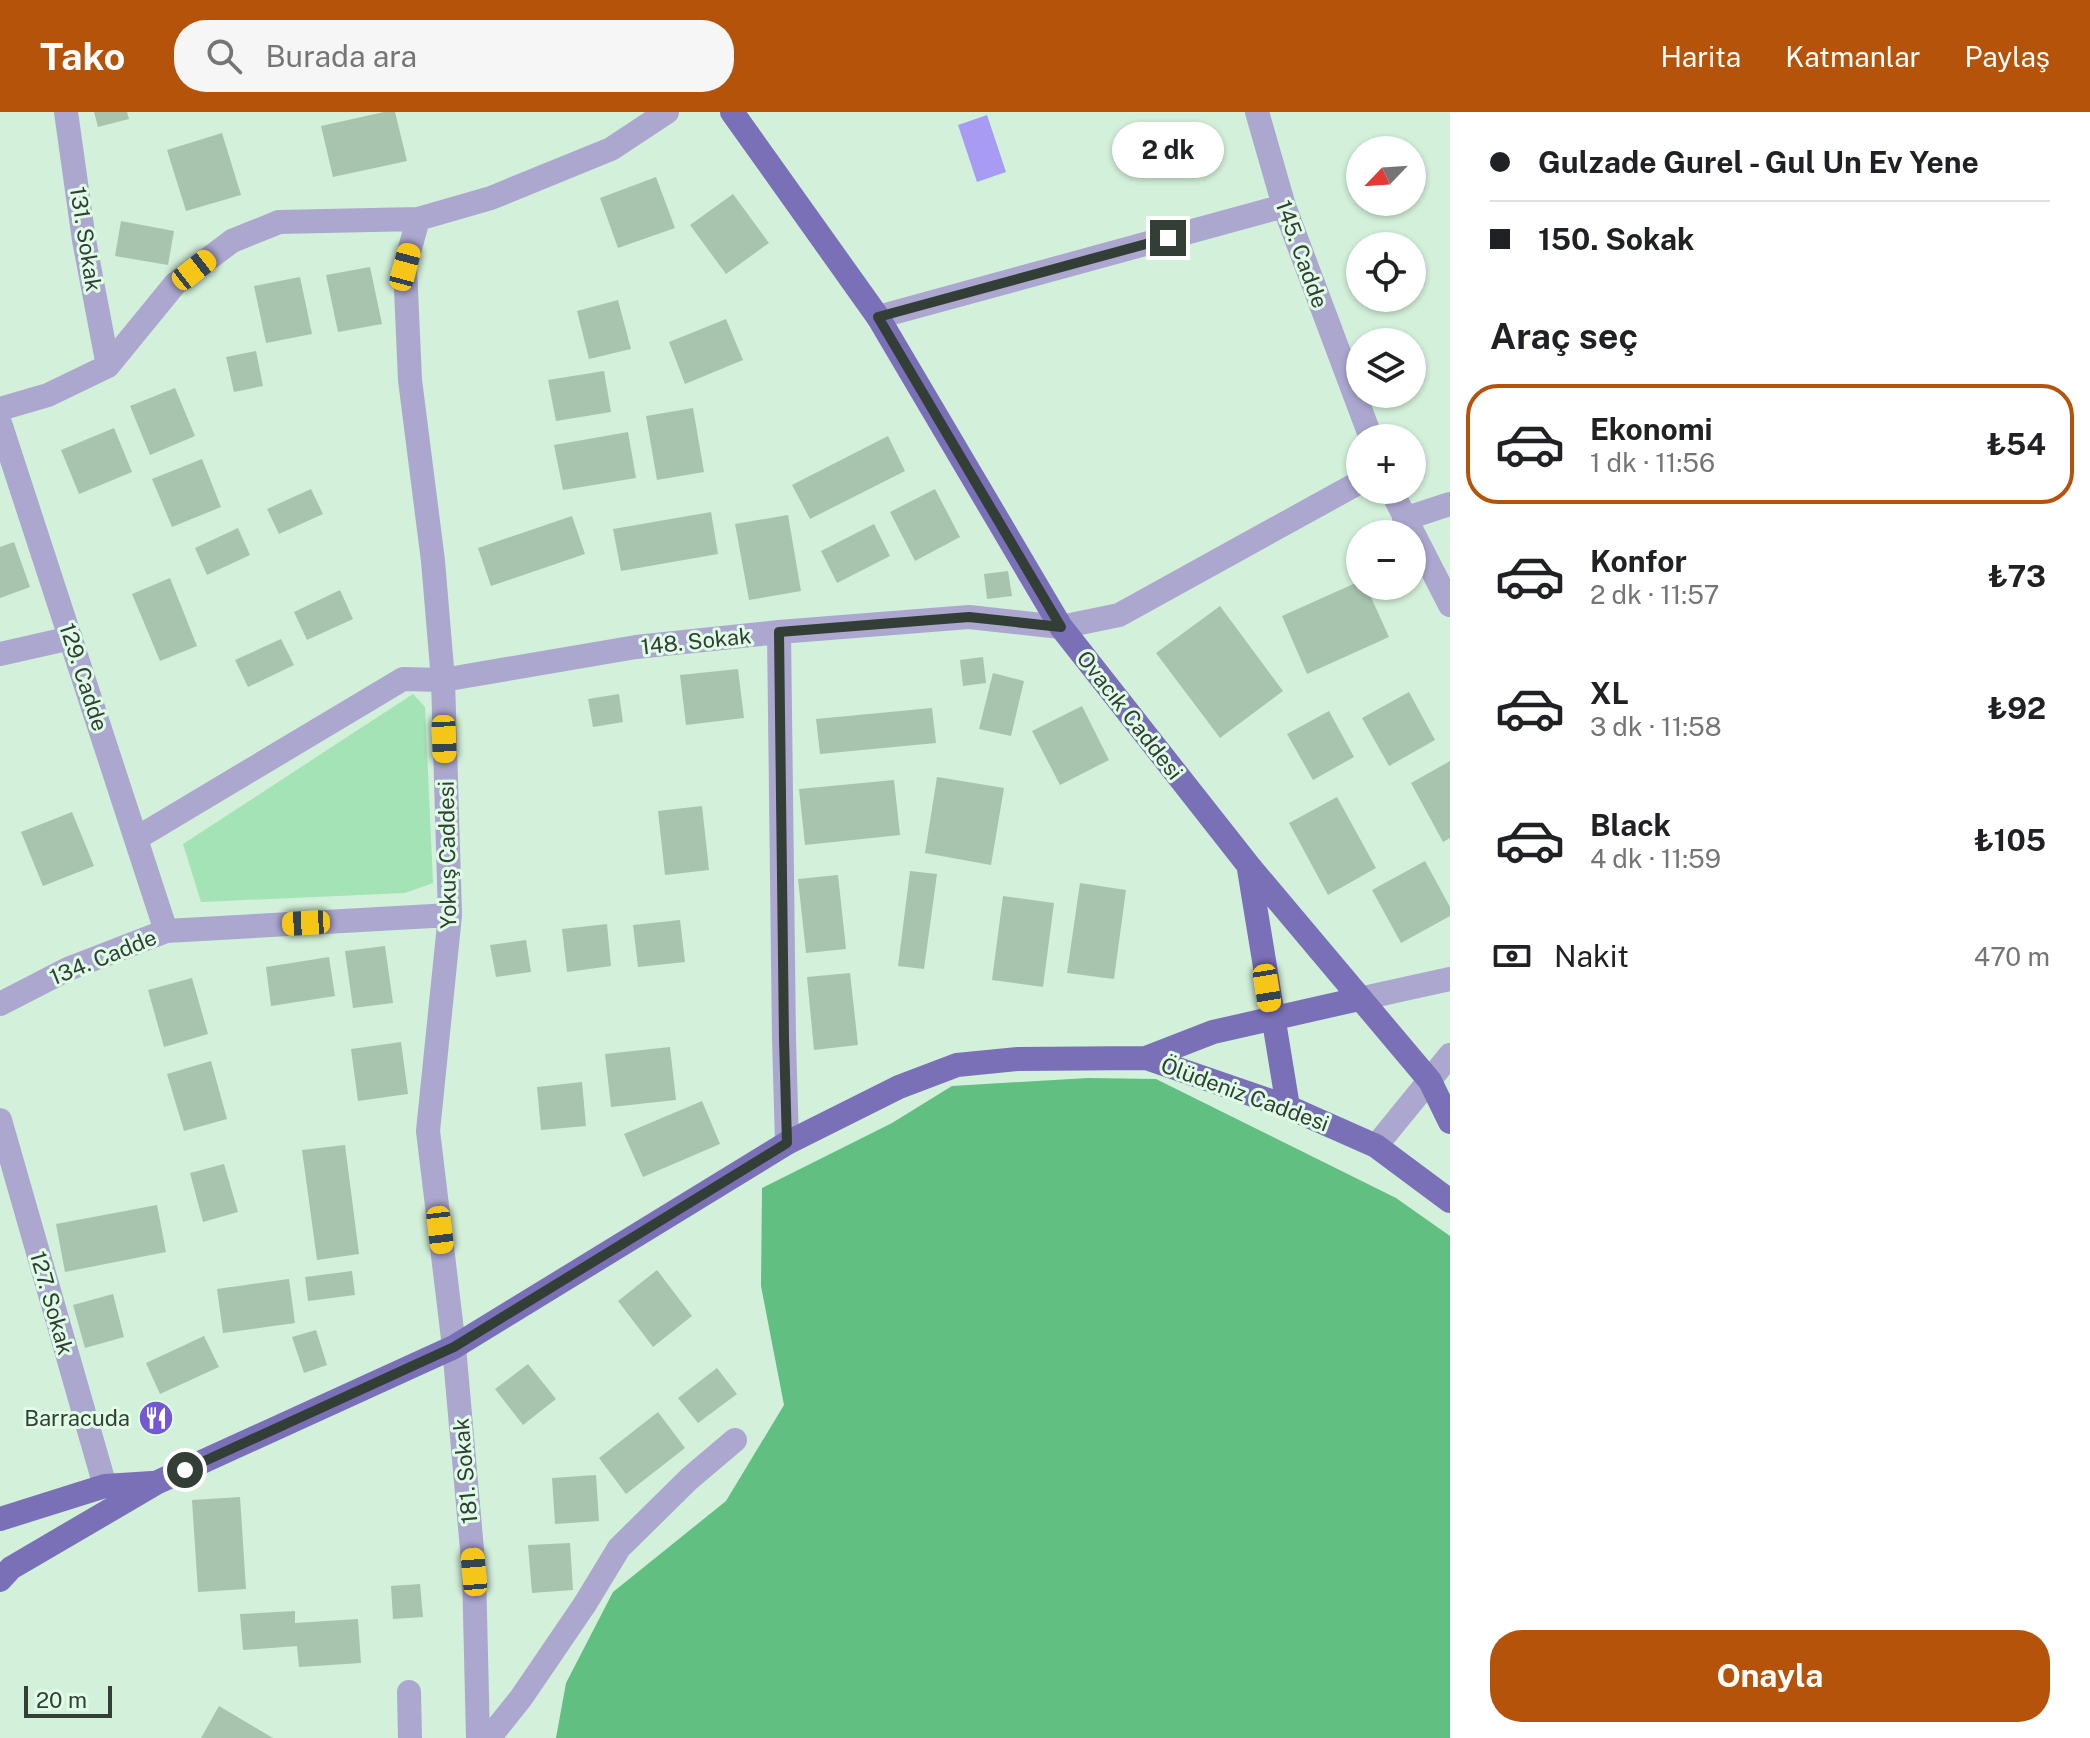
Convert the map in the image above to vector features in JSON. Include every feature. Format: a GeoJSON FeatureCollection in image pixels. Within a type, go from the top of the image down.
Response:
{"type":"FeatureCollection","features":[{"type":"Feature","properties":{"kind":"main road","name":"Ovacık Caddesi"},"geometry":{"type":"LineString","coordinates":[[732,112],[878,317],[1061,627],[1249,866],[1288,1107]]}},
{"type":"Feature","properties":{"kind":"main road"},"geometry":{"type":"LineString","coordinates":[[1249,866],[1430,1081],[1450,1122]]}},
{"type":"Feature","properties":{"kind":"main road"},"geometry":{"type":"LineString","coordinates":[[1146,1058],[1213,1032],[1359,999]]}},
{"type":"Feature","properties":{"kind":"main road","name":"Ölüdeniz Caddesi"},"geometry":{"type":"LineString","coordinates":[[0,1580],[11,1568],[158,1482],[454,1347],[787,1143],[899,1087],[957,1065],[1018,1059],[1146,1058],[1288,1107],[1376,1146],[1450,1201]]}},
{"type":"Feature","properties":{"kind":"main road"},"geometry":{"type":"LineString","coordinates":[[0,1519],[105,1486],[158,1482]]}},
{"type":"Feature","properties":{"kind":"street","name":"131. Sokak"},"geometry":{"type":"LineString","coordinates":[[66,112],[84,240],[108,366]]}},
{"type":"Feature","properties":{"kind":"street"},"geometry":{"type":"LineString","coordinates":[[0,409],[48,395],[108,366],[175,284],[232,241],[279,222],[418,219],[491,198],[611,149],[667,112]]}},
{"type":"Feature","properties":{"kind":"street","name":"145. Cadde"},"geometry":{"type":"LineString","coordinates":[[1257,112],[1284,206],[1366,424]]}},
{"type":"Feature","properties":{"kind":"street"},"geometry":{"type":"LineString","coordinates":[[878,317],[1284,206]]}},
{"type":"Feature","properties":{"kind":"street","name":"Yokuş Caddesi"},"geometry":{"type":"LineString","coordinates":[[418,219],[405,267],[409,366],[433,561],[443,680],[450,915],[428,1131],[454,1347]]}},
{"type":"Feature","properties":{"kind":"street","name":"129. Cadde"},"geometry":{"type":"LineString","coordinates":[[0,423],[166,931]]}},
{"type":"Feature","properties":{"kind":"street","name":"148. Sokak"},"geometry":{"type":"LineString","coordinates":[[137,838],[403,679],[443,680],[636,647],[779,632],[969,617],[1061,627],[1119,615],[1346,490]]}},
{"type":"Feature","properties":{"kind":"street"},"geometry":{"type":"LineString","coordinates":[[1397,504],[1450,605]]}},
{"type":"Feature","properties":{"kind":"street"},"geometry":{"type":"LineString","coordinates":[[1404,519],[1450,504]]}},
{"type":"Feature","properties":{"kind":"street"},"geometry":{"type":"LineString","coordinates":[[779,632],[787,1143]]}},
{"type":"Feature","properties":{"kind":"street"},"geometry":{"type":"LineString","coordinates":[[0,654],[71,638]]}},
{"type":"Feature","properties":{"kind":"street","name":"134. Cadde"},"geometry":{"type":"LineString","coordinates":[[0,1004],[68,969],[166,931],[450,915]]}},
{"type":"Feature","properties":{"kind":"street"},"geometry":{"type":"LineString","coordinates":[[1359,999],[1450,979]]}},
{"type":"Feature","properties":{"kind":"street"},"geometry":{"type":"LineString","coordinates":[[1376,1146],[1450,1055]]}},
{"type":"Feature","properties":{"kind":"street","name":"127. Sokak"},"geometry":{"type":"LineString","coordinates":[[0,1120],[105,1486]]}},
{"type":"Feature","properties":{"kind":"street","name":"181. Sokak"},"geometry":{"type":"LineString","coordinates":[[454,1347],[474,1572],[478,1738]]}},
{"type":"Feature","properties":{"kind":"street"},"geometry":{"type":"LineString","coordinates":[[489,1738],[521,1698],[619,1548],[689,1479],[735,1440]]}},
{"type":"Feature","properties":{"kind":"street"},"geometry":{"type":"LineString","coordinates":[[409,1692],[410,1738]]}},
{"type":"Feature","properties":{"kind":"green space"},"geometry":{"type":"Polygon","coordinates":[[[413,694],[425,707],[433,883],[405,893],[201,902],[183,844],[413,694]]]}},
{"type":"Feature","properties":{"kind":"green space"},"geometry":{"type":"Polygon","coordinates":[[[1088,1078],[1156,1079],[1396,1198],[1450,1236],[1450,1738],[556,1738],[566,1683],[613,1592],[726,1501],[784,1405],[761,1286],[762,1188],[892,1123],[952,1086],[1088,1078]]]}},
{"type":"Feature","properties":{"kind":"shaded area"},"geometry":{"type":"Polygon","coordinates":[[[987,115],[1006,172],[977,182],[958,125],[987,115]]]}},
{"type":"Feature","properties":{"kind":"building"},"geometry":{"type":"Polygon","coordinates":[[[94,112],[127,112],[129,119],[98,127],[94,112]]]}},
{"type":"Feature","properties":{"kind":"building"},"geometry":{"type":"Polygon","coordinates":[[[395,112],[407,161],[333,177],[321,126],[395,112]]]}},
{"type":"Feature","properties":{"kind":"building"},"geometry":{"type":"Polygon","coordinates":[[[222,133],[241,195],[186,211],[167,150],[222,133]]]}},
{"type":"Feature","properties":{"kind":"building"},"geometry":{"type":"Polygon","coordinates":[[[656,177],[675,228],[618,248],[600,198],[656,177]]]}},
{"type":"Feature","properties":{"kind":"building"},"geometry":{"type":"Polygon","coordinates":[[[733,194],[769,243],[726,274],[690,225],[733,194]]]}},
{"type":"Feature","properties":{"kind":"building"},"geometry":{"type":"Polygon","coordinates":[[[121,221],[174,231],[168,265],[115,256],[121,221]]]}},
{"type":"Feature","properties":{"kind":"building"},"geometry":{"type":"Polygon","coordinates":[[[370,267],[382,324],[338,332],[326,275],[370,267]]]}},
{"type":"Feature","properties":{"kind":"building"},"geometry":{"type":"Polygon","coordinates":[[[300,277],[312,334],[266,343],[254,286],[300,277]]]}},
{"type":"Feature","properties":{"kind":"building"},"geometry":{"type":"Polygon","coordinates":[[[618,300],[631,349],[589,359],[577,311],[618,300]]]}},
{"type":"Feature","properties":{"kind":"building"},"geometry":{"type":"Polygon","coordinates":[[[726,319],[743,360],[685,384],[669,342],[726,319]]]}},
{"type":"Feature","properties":{"kind":"building"},"geometry":{"type":"Polygon","coordinates":[[[256,351],[263,386],[234,392],[226,357],[256,351]]]}},
{"type":"Feature","properties":{"kind":"building"},"geometry":{"type":"Polygon","coordinates":[[[604,371],[611,412],[556,421],[548,380],[604,371]]]}},
{"type":"Feature","properties":{"kind":"building"},"geometry":{"type":"Polygon","coordinates":[[[175,388],[195,436],[150,455],[130,406],[175,388]]]}},
{"type":"Feature","properties":{"kind":"building"},"geometry":{"type":"Polygon","coordinates":[[[693,408],[704,472],[657,480],[646,416],[693,408]]]}},
{"type":"Feature","properties":{"kind":"building"},"geometry":{"type":"Polygon","coordinates":[[[114,428],[132,472],[79,494],[61,450],[114,428]]]}},
{"type":"Feature","properties":{"kind":"building"},"geometry":{"type":"Polygon","coordinates":[[[628,432],[636,478],[563,490],[554,445],[628,432]]]}},
{"type":"Feature","properties":{"kind":"building"},"geometry":{"type":"Polygon","coordinates":[[[888,436],[905,471],[810,519],[792,485],[888,436]]]}},
{"type":"Feature","properties":{"kind":"building"},"geometry":{"type":"Polygon","coordinates":[[[202,459],[221,507],[172,527],[152,479],[202,459]]]}},
{"type":"Feature","properties":{"kind":"building"},"geometry":{"type":"Polygon","coordinates":[[[311,489],[323,514],[279,534],[267,509],[311,489]]]}},
{"type":"Feature","properties":{"kind":"building"},"geometry":{"type":"Polygon","coordinates":[[[935,489],[960,537],[915,561],[890,512],[935,489]]]}},
{"type":"Feature","properties":{"kind":"building"},"geometry":{"type":"Polygon","coordinates":[[[711,512],[718,554],[621,571],[613,529],[711,512]]]}},
{"type":"Feature","properties":{"kind":"building"},"geometry":{"type":"Polygon","coordinates":[[[788,515],[801,591],[749,600],[735,524],[788,515]]]}},
{"type":"Feature","properties":{"kind":"building"},"geometry":{"type":"Polygon","coordinates":[[[572,516],[585,554],[491,586],[478,548],[572,516]]]}},
{"type":"Feature","properties":{"kind":"building"},"geometry":{"type":"Polygon","coordinates":[[[874,524],[890,556],[837,583],[821,551],[874,524]]]}},
{"type":"Feature","properties":{"kind":"building"},"geometry":{"type":"Polygon","coordinates":[[[238,528],[250,555],[207,575],[195,548],[238,528]]]}},
{"type":"Feature","properties":{"kind":"building"},"geometry":{"type":"Polygon","coordinates":[[[14,542],[30,587],[0,598],[0,547],[14,542]]]}},
{"type":"Feature","properties":{"kind":"building"},"geometry":{"type":"Polygon","coordinates":[[[1008,571],[1012,596],[987,599],[984,574],[1008,571]]]}},
{"type":"Feature","properties":{"kind":"building"},"geometry":{"type":"Polygon","coordinates":[[[170,578],[197,646],[160,661],[132,594],[170,578]]]}},
{"type":"Feature","properties":{"kind":"building"},"geometry":{"type":"Polygon","coordinates":[[[1346,587],[1346,600],[1372,600],[1389,637],[1307,674],[1282,616],[1346,587]]]}},
{"type":"Feature","properties":{"kind":"building"},"geometry":{"type":"Polygon","coordinates":[[[340,590],[353,619],[307,640],[294,612],[340,590]]]}},
{"type":"Feature","properties":{"kind":"building"},"geometry":{"type":"Polygon","coordinates":[[[1220,606],[1283,691],[1220,738],[1156,653],[1220,606]]]}},
{"type":"Feature","properties":{"kind":"building"},"geometry":{"type":"Polygon","coordinates":[[[281,639],[294,665],[248,687],[235,660],[281,639]]]}},
{"type":"Feature","properties":{"kind":"building"},"geometry":{"type":"Polygon","coordinates":[[[983,657],[986,683],[963,686],[960,660],[983,657]]]}},
{"type":"Feature","properties":{"kind":"building"},"geometry":{"type":"Polygon","coordinates":[[[738,669],[744,718],[686,725],[680,675],[738,669]]]}},
{"type":"Feature","properties":{"kind":"building"},"geometry":{"type":"Polygon","coordinates":[[[993,673],[1024,681],[1011,736],[979,729],[993,673]]]}},
{"type":"Feature","properties":{"kind":"building"},"geometry":{"type":"Polygon","coordinates":[[[1409,692],[1435,740],[1389,766],[1362,718],[1409,692]]]}},
{"type":"Feature","properties":{"kind":"building"},"geometry":{"type":"Polygon","coordinates":[[[619,694],[623,722],[593,727],[588,699],[619,694]]]}},
{"type":"Feature","properties":{"kind":"building"},"geometry":{"type":"Polygon","coordinates":[[[1082,706],[1109,760],[1060,785],[1032,731],[1082,706]]]}},
{"type":"Feature","properties":{"kind":"building"},"geometry":{"type":"Polygon","coordinates":[[[932,708],[936,743],[820,754],[816,719],[932,708]]]}},
{"type":"Feature","properties":{"kind":"building"},"geometry":{"type":"Polygon","coordinates":[[[1329,711],[1354,757],[1313,780],[1287,734],[1329,711]]]}},
{"type":"Feature","properties":{"kind":"building"},"geometry":{"type":"Polygon","coordinates":[[[1450,761],[1450,838],[1443,842],[1411,783],[1450,761]]]}},
{"type":"Feature","properties":{"kind":"building"},"geometry":{"type":"Polygon","coordinates":[[[937,777],[1004,788],[991,865],[925,853],[937,777]]]}},
{"type":"Feature","properties":{"kind":"building"},"geometry":{"type":"Polygon","coordinates":[[[894,780],[900,835],[805,845],[799,789],[894,780]]]}},
{"type":"Feature","properties":{"kind":"building"},"geometry":{"type":"Polygon","coordinates":[[[1337,797],[1376,868],[1328,895],[1289,823],[1337,797]]]}},
{"type":"Feature","properties":{"kind":"building"},"geometry":{"type":"Polygon","coordinates":[[[702,806],[709,870],[665,875],[658,811],[702,806]]]}},
{"type":"Feature","properties":{"kind":"building"},"geometry":{"type":"Polygon","coordinates":[[[72,812],[94,866],[43,886],[21,832],[72,812]]]}},
{"type":"Feature","properties":{"kind":"building"},"geometry":{"type":"Polygon","coordinates":[[[1425,861],[1450,907],[1450,916],[1401,943],[1372,890],[1425,861]]]}},
{"type":"Feature","properties":{"kind":"building"},"geometry":{"type":"Polygon","coordinates":[[[910,871],[937,874],[924,969],[898,966],[910,871]]]}},
{"type":"Feature","properties":{"kind":"building"},"geometry":{"type":"Polygon","coordinates":[[[838,875],[846,949],[806,953],[798,879],[838,875]]]}},
{"type":"Feature","properties":{"kind":"building"},"geometry":{"type":"Polygon","coordinates":[[[1080,883],[1126,890],[1114,979],[1067,973],[1080,883]]]}},
{"type":"Feature","properties":{"kind":"building"},"geometry":{"type":"Polygon","coordinates":[[[1003,896],[1054,903],[1043,987],[992,980],[1003,896]]]}},
{"type":"Feature","properties":{"kind":"building"},"geometry":{"type":"Polygon","coordinates":[[[680,920],[685,962],[638,967],[633,925],[680,920]]]}},
{"type":"Feature","properties":{"kind":"building"},"geometry":{"type":"Polygon","coordinates":[[[607,924],[611,966],[567,972],[562,929],[607,924]]]}},
{"type":"Feature","properties":{"kind":"building"},"geometry":{"type":"Polygon","coordinates":[[[526,940],[531,972],[496,977],[490,945],[526,940]]]}},
{"type":"Feature","properties":{"kind":"building"},"geometry":{"type":"Polygon","coordinates":[[[385,946],[393,1003],[353,1008],[345,951],[385,946]]]}},
{"type":"Feature","properties":{"kind":"building"},"geometry":{"type":"Polygon","coordinates":[[[329,957],[335,996],[271,1006],[266,967],[329,957]]]}},
{"type":"Feature","properties":{"kind":"building"},"geometry":{"type":"Polygon","coordinates":[[[850,973],[858,1045],[814,1050],[807,977],[850,973]]]}},
{"type":"Feature","properties":{"kind":"building"},"geometry":{"type":"Polygon","coordinates":[[[192,978],[208,1034],[164,1047],[148,990],[192,978]]]}},
{"type":"Feature","properties":{"kind":"building"},"geometry":{"type":"Polygon","coordinates":[[[401,1042],[408,1094],[358,1101],[351,1049],[401,1042]]]}},
{"type":"Feature","properties":{"kind":"building"},"geometry":{"type":"Polygon","coordinates":[[[670,1047],[676,1100],[611,1107],[605,1054],[670,1047]]]}},
{"type":"Feature","properties":{"kind":"building"},"geometry":{"type":"Polygon","coordinates":[[[211,1061],[227,1119],[184,1131],[167,1074],[211,1061]]]}},
{"type":"Feature","properties":{"kind":"building"},"geometry":{"type":"Polygon","coordinates":[[[582,1082],[586,1126],[541,1130],[537,1087],[582,1082]]]}},
{"type":"Feature","properties":{"kind":"building"},"geometry":{"type":"Polygon","coordinates":[[[702,1101],[720,1144],[643,1177],[624,1134],[702,1101]]]}},
{"type":"Feature","properties":{"kind":"building"},"geometry":{"type":"Polygon","coordinates":[[[345,1145],[359,1254],[317,1260],[302,1150],[345,1145]]]}},
{"type":"Feature","properties":{"kind":"building"},"geometry":{"type":"Polygon","coordinates":[[[224,1164],[238,1212],[203,1222],[190,1173],[224,1164]]]}},
{"type":"Feature","properties":{"kind":"building"},"geometry":{"type":"Polygon","coordinates":[[[157,1205],[166,1252],[65,1272],[56,1224],[157,1205]]]}},
{"type":"Feature","properties":{"kind":"building"},"geometry":{"type":"Polygon","coordinates":[[[657,1270],[692,1316],[653,1347],[618,1301],[657,1270]]]}},
{"type":"Feature","properties":{"kind":"building"},"geometry":{"type":"Polygon","coordinates":[[[352,1271],[355,1295],[308,1301],[305,1277],[352,1271]]]}},
{"type":"Feature","properties":{"kind":"building"},"geometry":{"type":"Polygon","coordinates":[[[289,1279],[295,1323],[223,1333],[217,1289],[289,1279]]]}},
{"type":"Feature","properties":{"kind":"building"},"geometry":{"type":"Polygon","coordinates":[[[113,1294],[124,1337],[85,1348],[73,1305],[113,1294]]]}},
{"type":"Feature","properties":{"kind":"building"},"geometry":{"type":"Polygon","coordinates":[[[316,1330],[327,1365],[304,1373],[292,1337],[316,1330]]]}},
{"type":"Feature","properties":{"kind":"building"},"geometry":{"type":"Polygon","coordinates":[[[204,1336],[219,1367],[160,1394],[146,1363],[204,1336]]]}},
{"type":"Feature","properties":{"kind":"building"},"geometry":{"type":"Polygon","coordinates":[[[528,1364],[556,1399],[523,1425],[495,1389],[528,1364]]]}},
{"type":"Feature","properties":{"kind":"building"},"geometry":{"type":"Polygon","coordinates":[[[717,1368],[737,1394],[698,1423],[678,1398],[717,1368]]]}},
{"type":"Feature","properties":{"kind":"building"},"geometry":{"type":"Polygon","coordinates":[[[658,1412],[685,1448],[626,1494],[599,1458],[658,1412]]]}},
{"type":"Feature","properties":{"kind":"building"},"geometry":{"type":"Polygon","coordinates":[[[596,1475],[599,1521],[555,1524],[552,1478],[596,1475]]]}},
{"type":"Feature","properties":{"kind":"building"},"geometry":{"type":"Polygon","coordinates":[[[240,1497],[246,1589],[198,1592],[192,1500],[240,1497]]]}},
{"type":"Feature","properties":{"kind":"building"},"geometry":{"type":"Polygon","coordinates":[[[570,1543],[573,1590],[532,1593],[528,1545],[570,1543]]]}},
{"type":"Feature","properties":{"kind":"building"},"geometry":{"type":"Polygon","coordinates":[[[420,1584],[423,1617],[393,1619],[391,1586],[420,1584]]]}},
{"type":"Feature","properties":{"kind":"building"},"geometry":{"type":"Polygon","coordinates":[[[295,1611],[295,1623],[358,1619],[361,1663],[299,1667],[297,1646],[243,1650],[240,1614],[295,1611]]]}},
{"type":"Feature","properties":{"kind":"building"},"geometry":{"type":"Polygon","coordinates":[[[219,1706],[273,1738],[201,1738],[219,1706]]]}},
{"type":"Feature","properties":{"kind":"place","name":"Barracuda"},"geometry":{"type":"Point","coordinates":[156,1418]}},
{"type":"Feature","properties":{"kind":"route"},"geometry":{"type":"LineString","coordinates":[[185,1470],[454,1347],[787,1143],[779,632],[969,617],[1061,627],[878,317],[1168,238]]}}]}
